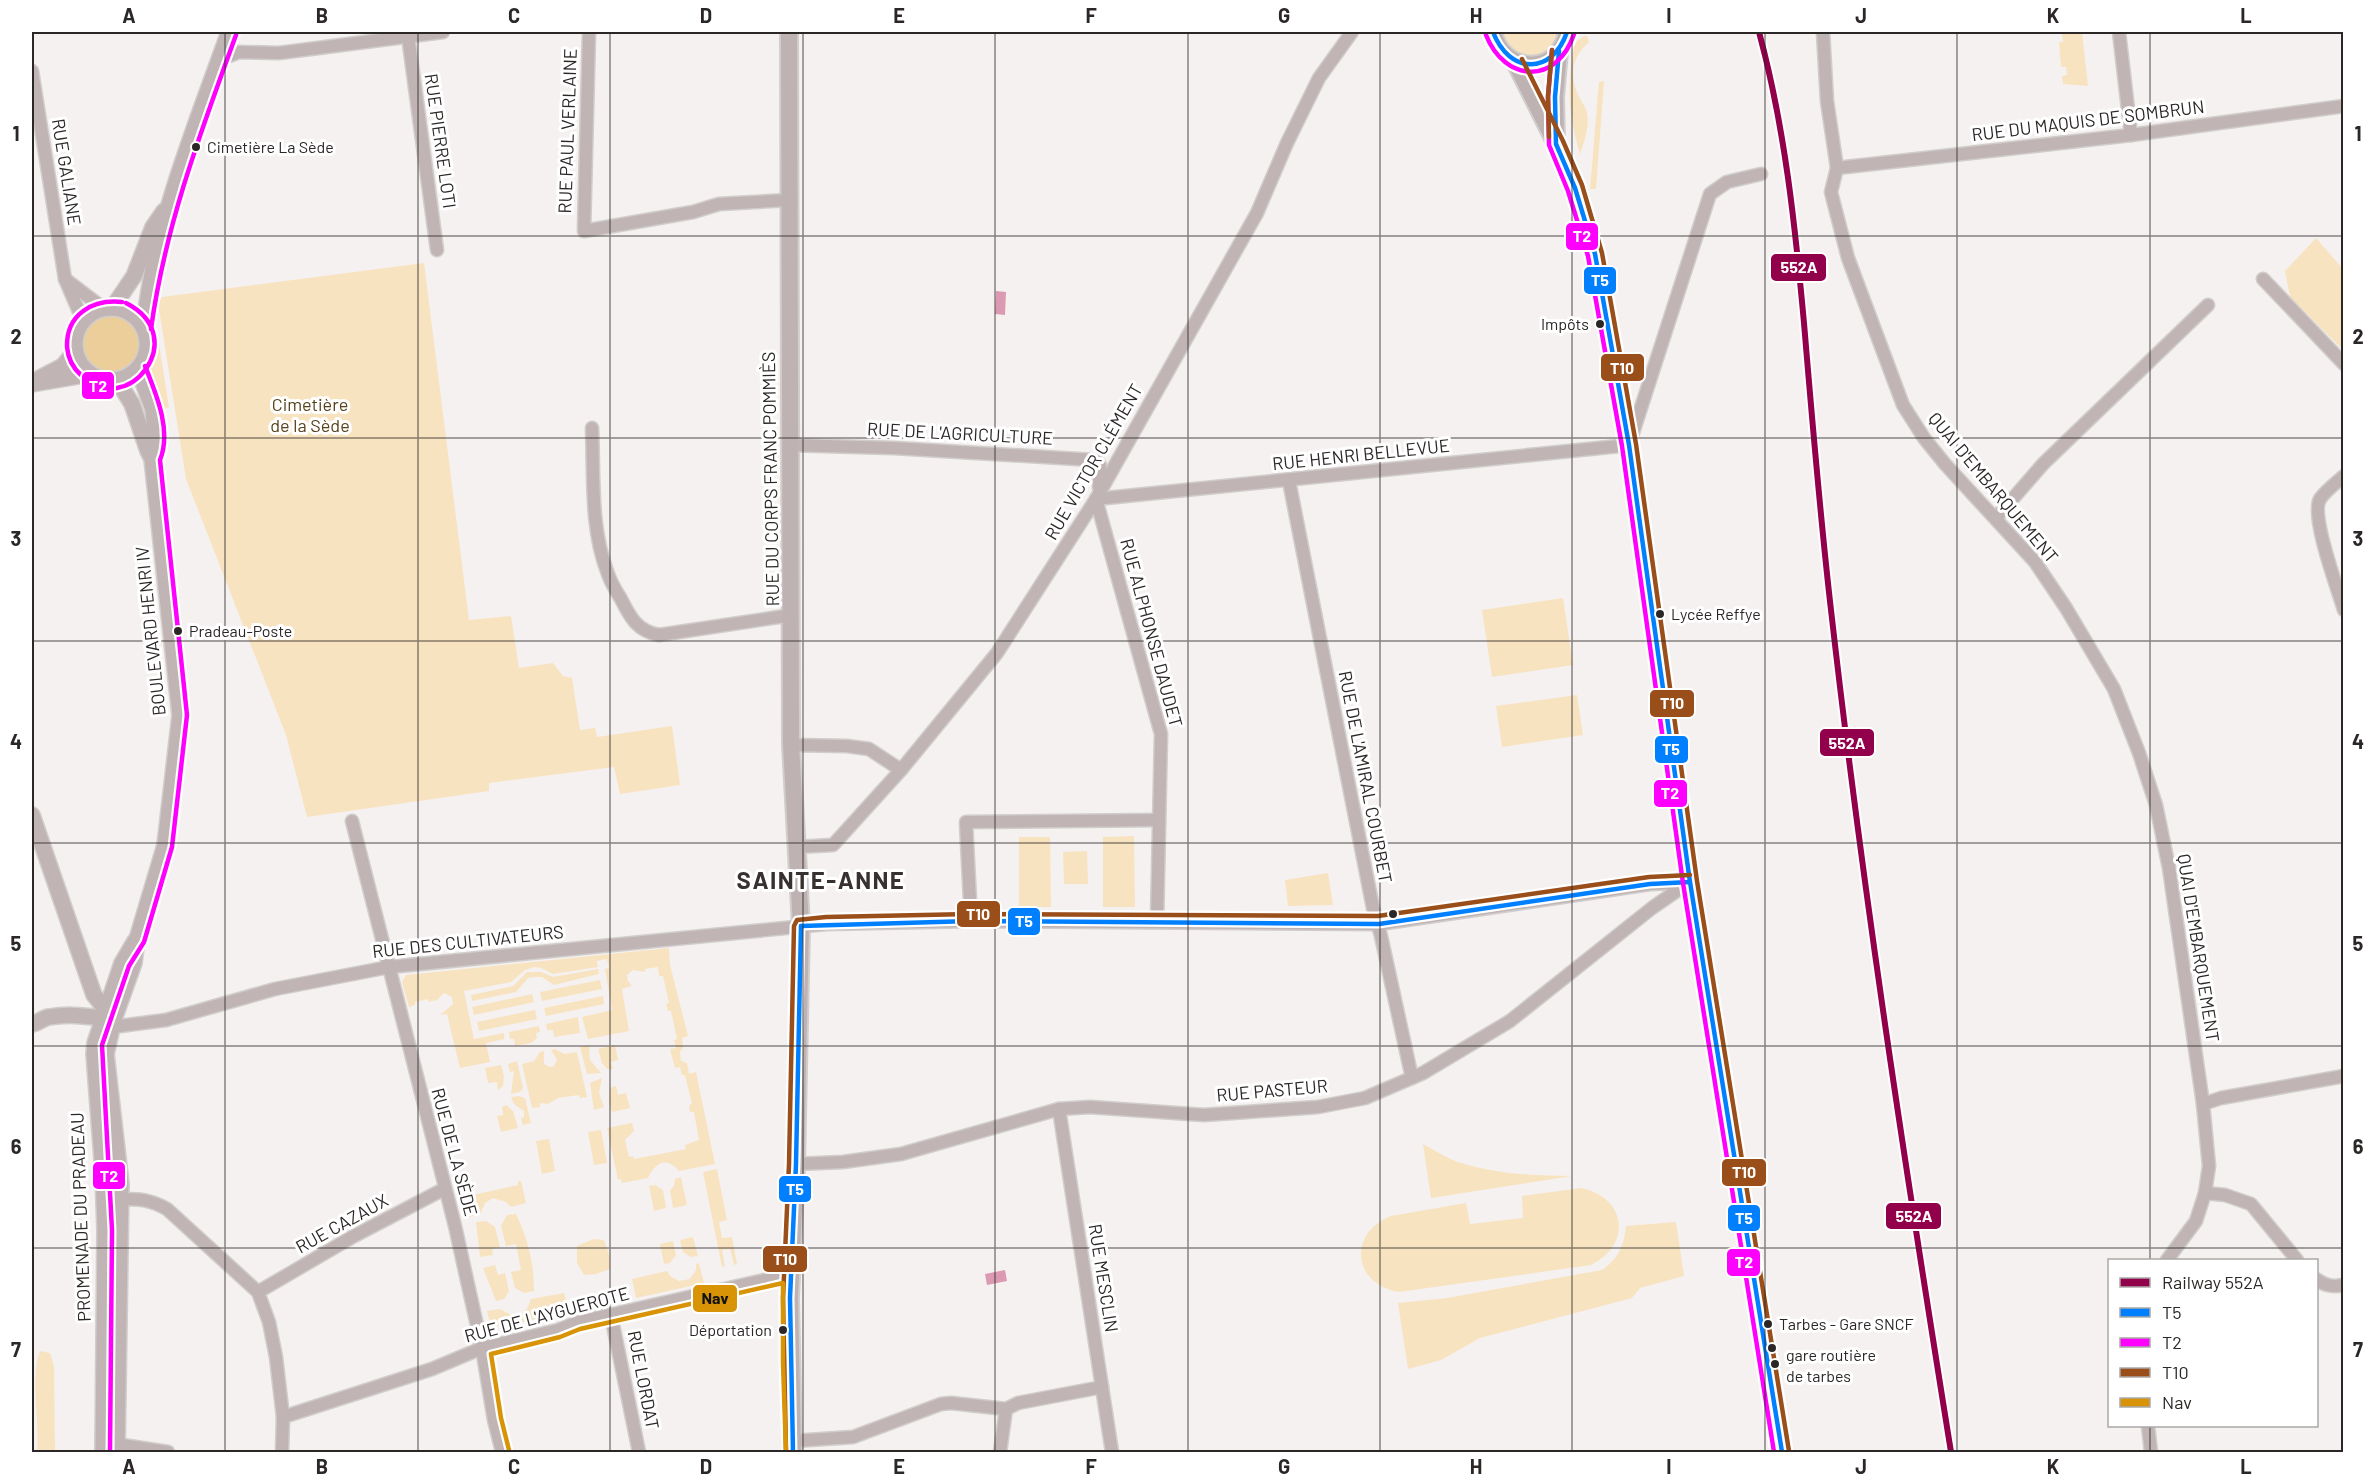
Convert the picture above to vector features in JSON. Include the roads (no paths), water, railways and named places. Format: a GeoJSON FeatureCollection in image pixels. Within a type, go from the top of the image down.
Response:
{"type":"FeatureCollection","features":[{"type":"Feature","properties":{"kind":"main road","name":"RUE DU CORPS FRANC POMMIÈS"},"geometry":{"type":"LineString","coordinates":[[789,32],[791,746],[801,926],[796,1164],[791,1274],[790,1363],[793,1447]]}},
{"type":"Feature","properties":{"kind":"main road"},"geometry":{"type":"LineString","coordinates":[[1493,32],[1499,49],[1515,62],[1558,150],[1575,188],[1595,254],[1629,445],[1690,882],[1782,1452]]}},
{"type":"Feature","properties":{"kind":"main road"},"geometry":{"type":"LineString","coordinates":[[1558,150],[1555,97],[1559,51],[1567,32]]}},
{"type":"Feature","properties":{"kind":"main road"},"geometry":{"type":"LineString","coordinates":[[1515,62],[1527,65],[1539,64],[1550,60],[1559,51]]}},
{"type":"Feature","properties":{"kind":"street"},"geometry":{"type":"LineString","coordinates":[[167,206],[153,227],[134,276],[108,308],[92,313],[77,330],[75,351],[83,368],[90,374],[108,381],[128,376],[138,369],[147,350],[144,328],[148,293],[167,206],[229,32]]}},
{"type":"Feature","properties":{"kind":"street"},"geometry":{"type":"LineString","coordinates":[[219,60],[239,52],[279,53],[442,32]]}},
{"type":"Feature","properties":{"kind":"street","name":"RUE PAUL VERLAINE"},"geometry":{"type":"LineString","coordinates":[[589,32],[584,231],[693,212],[719,204],[790,200]]}},
{"type":"Feature","properties":{"kind":"street","name":"RUE VICTOR CLÉMENT"},"geometry":{"type":"LineString","coordinates":[[796,847],[833,845],[901,770],[997,653],[1098,495],[1257,213],[1287,143],[1319,78],[1352,32]]}},
{"type":"Feature","properties":{"kind":"street","name":"QUAI D'EMBARQUEMENT"},"geometry":{"type":"LineString","coordinates":[[1823,32],[1827,101],[1837,168],[1831,192],[1848,258],[1903,405],[1924,438],[2035,562],[2066,608],[2114,689],[2156,805],[2169,868],[2203,1104],[2209,1166],[2205,1193],[2196,1221],[2168,1259]]}},
{"type":"Feature","properties":{"kind":"street"},"geometry":{"type":"LineString","coordinates":[[2119,32],[2131,135]]}},
{"type":"Feature","properties":{"kind":"street","name":"RUE PIERRE LOTI"},"geometry":{"type":"LineString","coordinates":[[408,36],[437,250]]}},
{"type":"Feature","properties":{"kind":"street","name":"RUE GALIANE"},"geometry":{"type":"LineString","coordinates":[[32,71],[65,279],[83,321]]}},
{"type":"Feature","properties":{"kind":"street","name":"RUE DU MAQUIS DE SOMBRUN"},"geometry":{"type":"LineString","coordinates":[[1837,168],[2131,135],[2343,106]]}},
{"type":"Feature","properties":{"kind":"street"},"geometry":{"type":"LineString","coordinates":[[1629,445],[1710,194],[1728,182],[1761,174]]}},
{"type":"Feature","properties":{"kind":"street"},"geometry":{"type":"LineString","coordinates":[[65,279],[108,308],[131,313],[144,328]]}},
{"type":"Feature","properties":{"kind":"street"},"geometry":{"type":"LineString","coordinates":[[2263,279],[2343,364]]}},
{"type":"Feature","properties":{"kind":"street"},"geometry":{"type":"LineString","coordinates":[[1996,518],[2043,464],[2208,305]]}},
{"type":"Feature","properties":{"kind":"street"},"geometry":{"type":"LineString","coordinates":[[32,383],[63,366],[75,351]]}},
{"type":"Feature","properties":{"kind":"street","name":"BOULEVARD HENRI IV"},"geometry":{"type":"LineString","coordinates":[[138,369],[153,409],[156,449],[152,459]]}},
{"type":"Feature","properties":{"kind":"street"},"geometry":{"type":"LineString","coordinates":[[32,383],[90,374]]}},
{"type":"Feature","properties":{"kind":"street","name":"BOULEVARD HENRI IV"},"geometry":{"type":"LineString","coordinates":[[107,1020],[122,963],[137,939],[165,845],[180,716],[152,459],[132,404],[117,380]]}},
{"type":"Feature","properties":{"kind":"street"},"geometry":{"type":"LineString","coordinates":[[592,428],[597,532],[601,554],[608,575],[626,609],[642,630],[659,635],[792,615]]}},
{"type":"Feature","properties":{"kind":"street","name":"RUE DE L'AGRICULTURE"},"geometry":{"type":"LineString","coordinates":[[790,445],[893,448],[1094,460],[1100,466],[1098,495]]}},
{"type":"Feature","properties":{"kind":"street","name":"RUE HENRI BELLEVUE"},"geometry":{"type":"LineString","coordinates":[[1098,495],[1289,481],[1629,445]]}},
{"type":"Feature","properties":{"kind":"street"},"geometry":{"type":"LineString","coordinates":[[2343,476],[2320,499],[2317,509],[2343,610]]}},
{"type":"Feature","properties":{"kind":"street","name":"RUE DE L'AMIRAL COURBET"},"geometry":{"type":"LineString","coordinates":[[1289,481],[1373,908],[1379,924],[1412,1078]]}},
{"type":"Feature","properties":{"kind":"street","name":"RUE ALPHONSE DAUDET"},"geometry":{"type":"LineString","coordinates":[[1098,495],[1161,734],[1157,921]]}},
{"type":"Feature","properties":{"kind":"street"},"geometry":{"type":"LineString","coordinates":[[791,746],[847,746],[869,749],[901,770]]}},
{"type":"Feature","properties":{"kind":"street"},"geometry":{"type":"LineString","coordinates":[[32,815],[94,995],[107,1020]]}},
{"type":"Feature","properties":{"kind":"street"},"geometry":{"type":"LineString","coordinates":[[971,921],[966,822],[1159,820]]}},
{"type":"Feature","properties":{"kind":"street","name":"RUE DE LA SÈDE"},"geometry":{"type":"LineString","coordinates":[[352,821],[455,1226],[502,1452]]}},
{"type":"Feature","properties":{"kind":"street","name":"RUE DES CULTIVATEURS"},"geometry":{"type":"LineString","coordinates":[[107,1020],[133,1026],[166,1020],[285,987],[389,967],[801,926],[971,921],[1379,924],[1650,884],[1690,882]]}},
{"type":"Feature","properties":{"kind":"street","name":"RUE PASTEUR"},"geometry":{"type":"LineString","coordinates":[[796,1164],[843,1162],[901,1154],[1059,1108],[1089,1107],[1204,1115],[1241,1114],[1343,1103],[1365,1098],[1412,1078],[1452,1057],[1510,1021],[1652,908],[1690,882]]}},
{"type":"Feature","properties":{"kind":"street"},"geometry":{"type":"LineString","coordinates":[[35,1023],[45,1017],[58,1016],[90,1015],[107,1020]]}},
{"type":"Feature","properties":{"kind":"street","name":"PROMENADE DU PRADEAU"},"geometry":{"type":"LineString","coordinates":[[107,1020],[106,1054],[121,1184],[117,1449]]}},
{"type":"Feature","properties":{"kind":"street","name":"PROMENADE DU PRADEAU"},"geometry":{"type":"LineString","coordinates":[[103,1452],[105,1230],[103,1172],[93,1054],[107,1020]]}},
{"type":"Feature","properties":{"kind":"street"},"geometry":{"type":"LineString","coordinates":[[2203,1104],[2221,1098],[2343,1076]]}},
{"type":"Feature","properties":{"kind":"street","name":"RUE MESCLIN"},"geometry":{"type":"LineString","coordinates":[[1059,1108],[1112,1452]]}},
{"type":"Feature","properties":{"kind":"street","name":"RUE CAZAUX"},"geometry":{"type":"LineString","coordinates":[[258,1292],[354,1236],[444,1189]]}},
{"type":"Feature","properties":{"kind":"street"},"geometry":{"type":"LineString","coordinates":[[2205,1193],[2226,1195],[2251,1203],[2296,1259]]}},
{"type":"Feature","properties":{"kind":"street"},"geometry":{"type":"LineString","coordinates":[[120,1200],[138,1198],[153,1201],[167,1209],[258,1292],[272,1336],[283,1417],[282,1452]]}},
{"type":"Feature","properties":{"kind":"street","name":"RUE DE L'AYGUEROTE"},"geometry":{"type":"LineString","coordinates":[[283,1417],[432,1369],[482,1348],[611,1315],[791,1274]]}},
{"type":"Feature","properties":{"kind":"street"},"geometry":{"type":"LineString","coordinates":[[2318,1281],[2322,1284],[2336,1287],[2343,1286]]}},
{"type":"Feature","properties":{"kind":"street","name":"RUE LORDAT"},"geometry":{"type":"LineString","coordinates":[[611,1315],[639,1452]]}},
{"type":"Feature","properties":{"kind":"street"},"geometry":{"type":"LineString","coordinates":[[793,1447],[853,1437],[941,1404],[1006,1409],[1018,1403],[1102,1387]]}},
{"type":"Feature","properties":{"kind":"street"},"geometry":{"type":"LineString","coordinates":[[1000,1452],[1006,1409]]}},
{"type":"Feature","properties":{"kind":"street"},"geometry":{"type":"LineString","coordinates":[[2148,1427],[2151,1452]]}},
{"type":"Feature","properties":{"kind":"street"},"geometry":{"type":"LineString","coordinates":[[103,1432],[108,1443],[117,1449],[168,1452]]}},
{"type":"Feature","properties":{"kind":"rail line","name":"552A"},"geometry":{"type":"LineString","coordinates":[[1759,32],[1776,104],[1793,213],[1816,467],[1843,716],[1871,927],[1951,1452]]}},
{"type":"Feature","properties":{"kind":"place","name":"Cimetière La Sède"},"geometry":{"type":"Point","coordinates":[196,147]}},
{"type":"Feature","properties":{"kind":"place","name":"Impôts"},"geometry":{"type":"Point","coordinates":[1600,324]}},
{"type":"Feature","properties":{"kind":"place","name":"Lycée Reffye"},"geometry":{"type":"Point","coordinates":[1660,614]}},
{"type":"Feature","properties":{"kind":"place","name":"Pradeau-Poste"},"geometry":{"type":"Point","coordinates":[178,631]}},
{"type":"Feature","properties":{"kind":"place","name":"Tarbes - Gare SNCF"},"geometry":{"type":"Point","coordinates":[1768,1324]}},
{"type":"Feature","properties":{"kind":"place","name":"Déportation"},"geometry":{"type":"Point","coordinates":[783,1330]}},
{"type":"Feature","properties":{"kind":"place","name":"gare routière de tarbes"},"geometry":{"type":"Point","coordinates":[1775,1364]}},
{"type":"Feature","properties":{"kind":"district","name":"SAINTE-ANNE"},"geometry":{"type":"Point","coordinates":[821,881]}},
{"type":"Feature","properties":{"kind":"park label","name":"Cimetière de la Sède"},"geometry":{"type":"Point","coordinates":[310,415]}}]}
